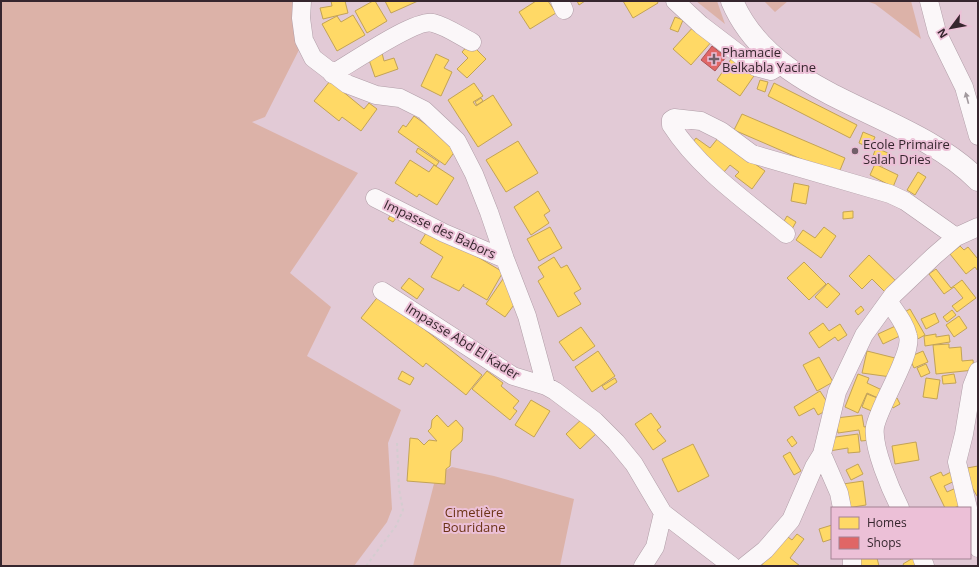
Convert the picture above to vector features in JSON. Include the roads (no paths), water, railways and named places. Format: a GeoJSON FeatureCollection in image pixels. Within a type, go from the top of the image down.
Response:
{"type":"FeatureCollection","features":[{"type":"Feature","properties":{"kind":"main road"},"geometry":{"type":"LineString","coordinates":[[732,1],[746,29],[760,44],[783,64],[816,85],[936,147],[964,166],[978,180]]}},
{"type":"Feature","properties":{"kind":"street"},"geometry":{"type":"LineString","coordinates":[[302,1],[301,18],[304,40],[314,58],[332,74],[347,84],[376,95],[400,98],[424,110],[457,142],[474,174],[489,212],[504,259],[527,316],[546,386]]}},
{"type":"Feature","properties":{"kind":"street"},"geometry":{"type":"LineString","coordinates":[[675,1],[701,25],[756,67],[771,71],[783,64]]}},
{"type":"Feature","properties":{"kind":"street"},"geometry":{"type":"LineString","coordinates":[[929,1],[937,32],[964,86],[978,136]]}},
{"type":"Feature","properties":{"kind":"street"},"geometry":{"type":"LineString","coordinates":[[332,74],[405,30],[423,23],[432,22],[472,42]]}},
{"type":"Feature","properties":{"kind":"street"},"geometry":{"type":"LineString","coordinates":[[786,234],[721,180],[682,143],[670,125],[671,120],[674,118],[701,121],[721,131],[752,154],[890,194],[905,201],[956,237]]}},
{"type":"Feature","properties":{"kind":"street","name":"Impasse des Babors"},"geometry":{"type":"LineString","coordinates":[[375,198],[444,233],[504,259]]}},
{"type":"Feature","properties":{"kind":"street"},"geometry":{"type":"LineString","coordinates":[[643,566],[655,547],[663,513],[743,566],[765,550],[791,520],[814,467],[822,454],[837,392],[864,335],[893,295],[934,256],[956,237],[978,227]]}},
{"type":"Feature","properties":{"kind":"street","name":"Impasse Abd El Kader"},"geometry":{"type":"LineString","coordinates":[[382,291],[513,376],[546,386],[555,391],[595,421],[616,442],[634,464],[663,513]]}},
{"type":"Feature","properties":{"kind":"street"},"geometry":{"type":"LineString","coordinates":[[889,302],[901,320],[909,338],[905,357],[883,405],[875,427],[876,446],[900,507]]}},
{"type":"Feature","properties":{"kind":"street"},"geometry":{"type":"LineString","coordinates":[[968,507],[957,462],[968,413],[972,386],[978,372]]}},
{"type":"Feature","properties":{"kind":"street"},"geometry":{"type":"LineString","coordinates":[[822,454],[839,493],[842,507]]}},
{"type":"Feature","properties":{"kind":"street"},"geometry":{"type":"LineString","coordinates":[[971,519],[977,543]]}},
{"type":"Feature","properties":{"kind":"place","name":"Phamacie Belkabla Yacine"},"geometry":{"type":"Point","coordinates":[714,59]}},
{"type":"Feature","properties":{"kind":"place","name":"Ecole Primaire Salah Dries"},"geometry":{"type":"Point","coordinates":[855,151]}},
{"type":"Feature","properties":{"kind":"park label","name":"Cimetière Bouridane"},"geometry":{"type":"Point","coordinates":[474,520]}}]}
